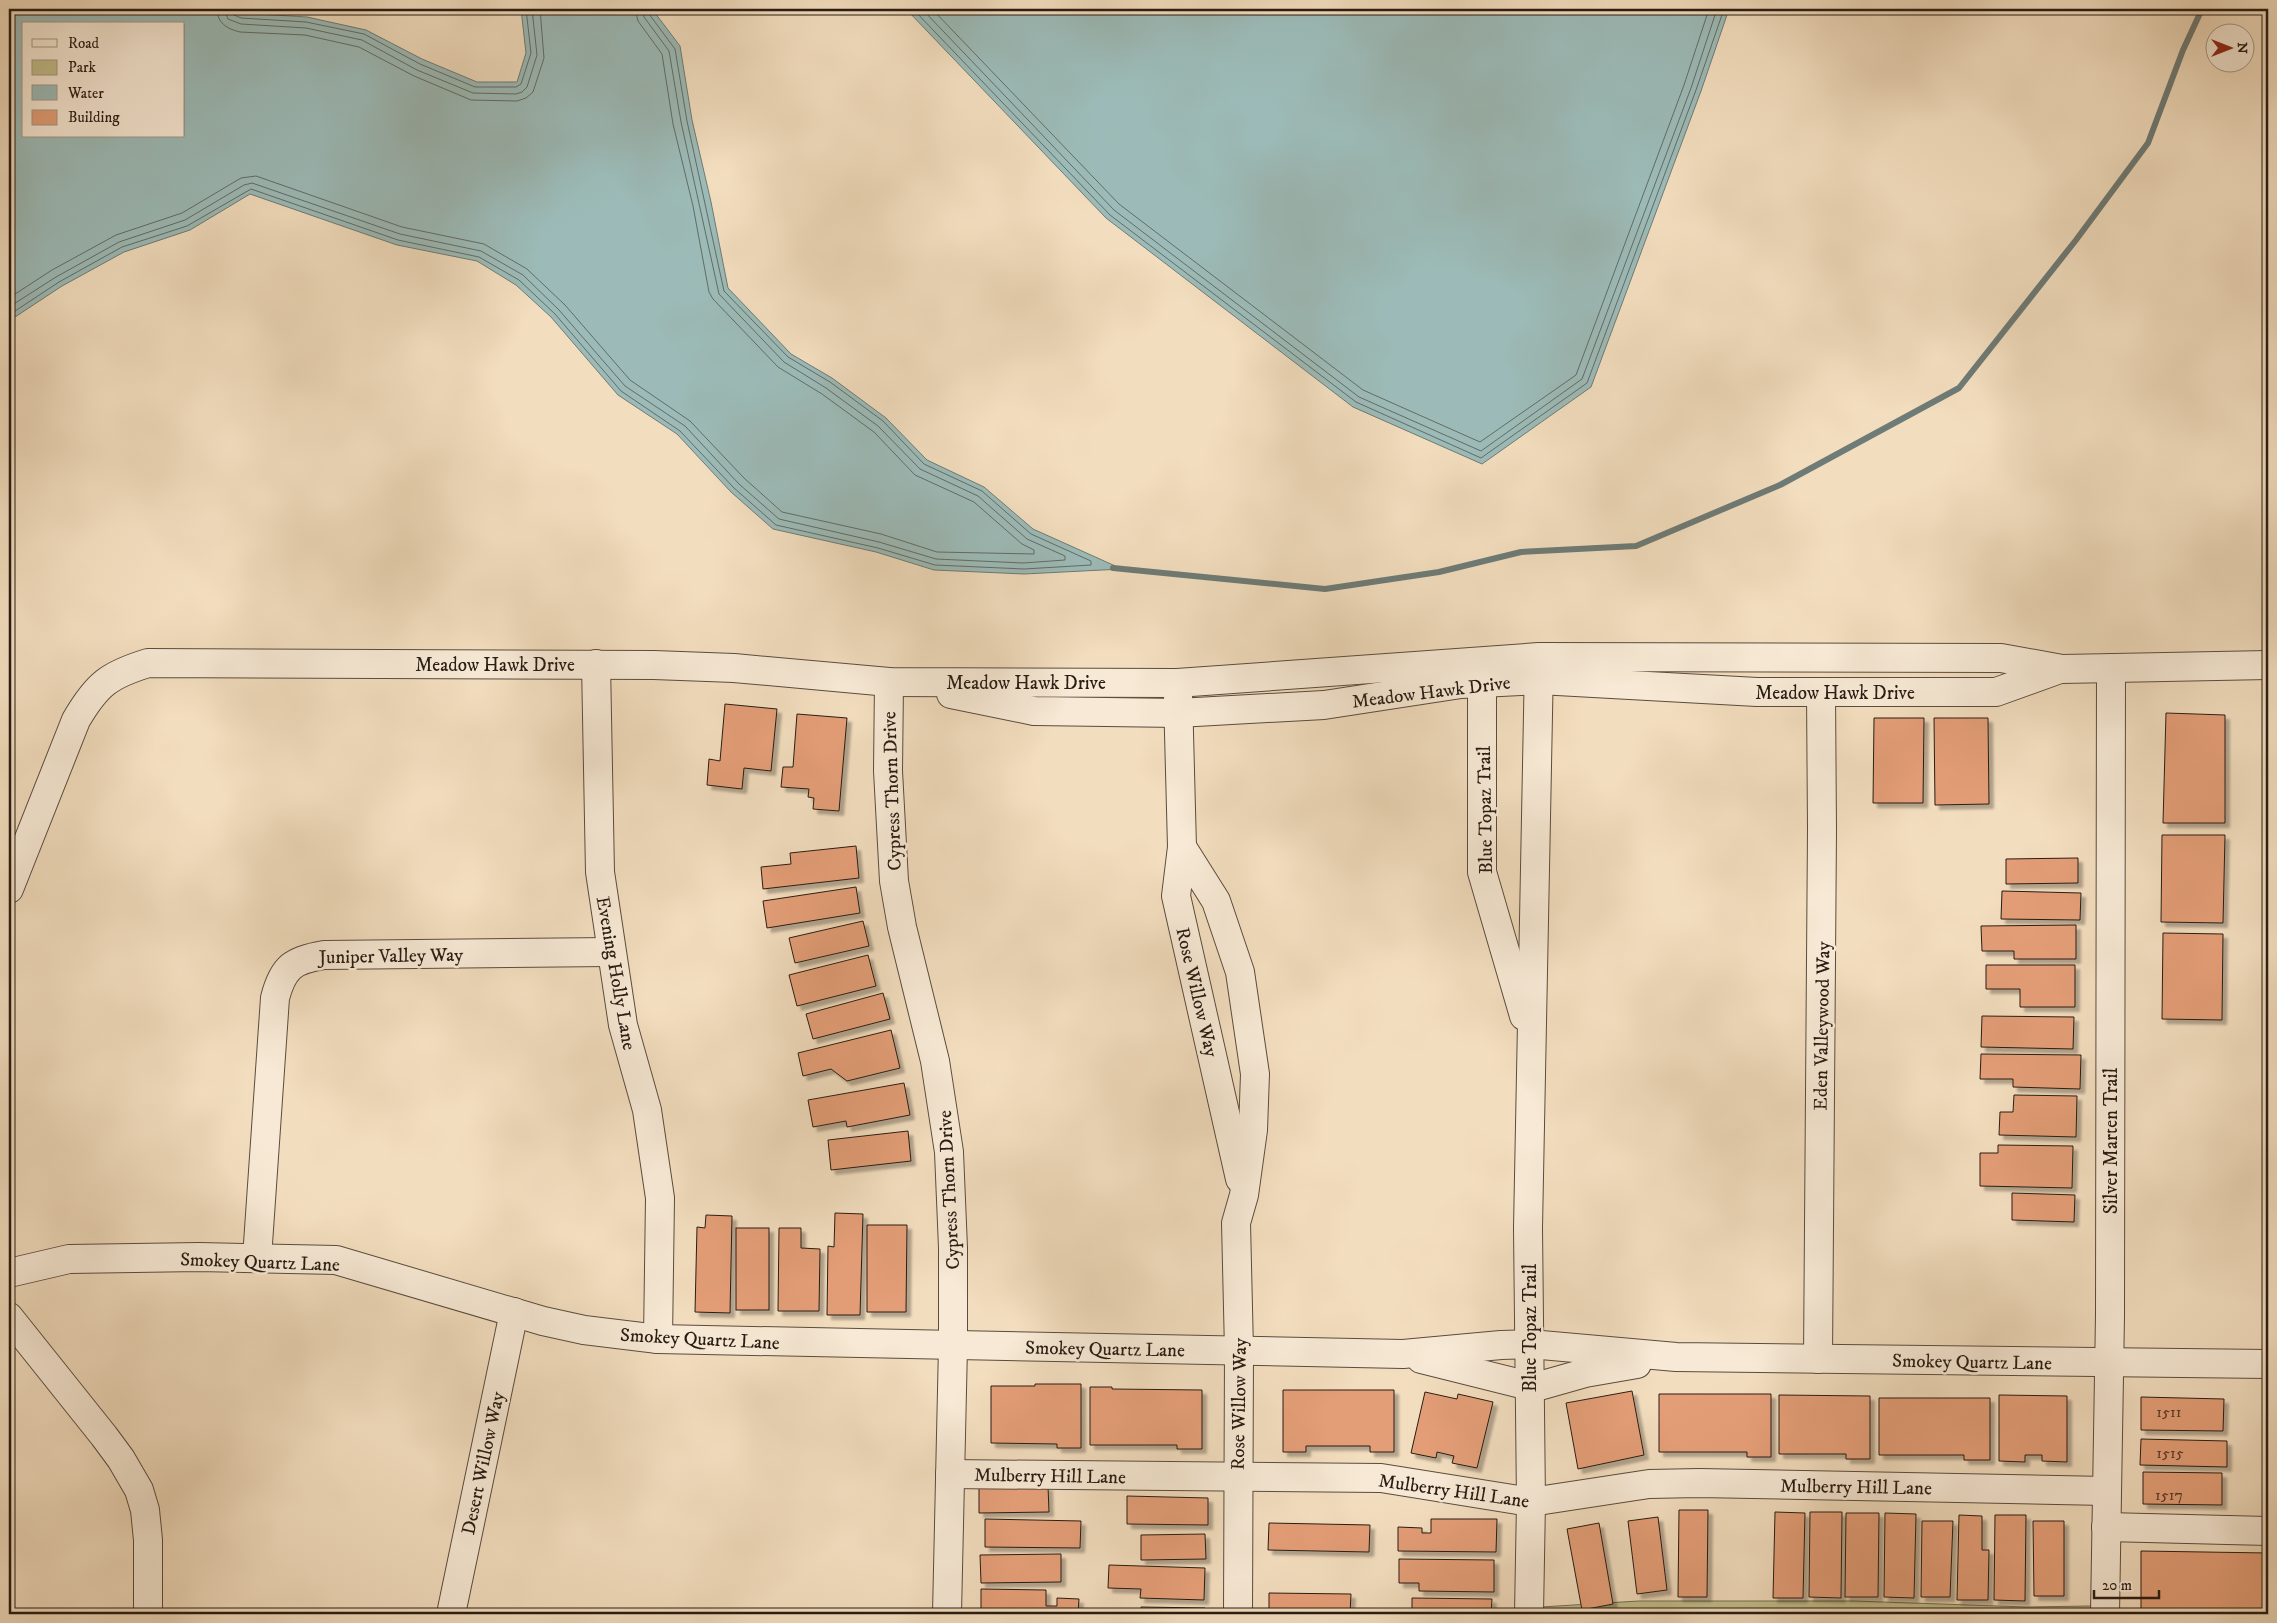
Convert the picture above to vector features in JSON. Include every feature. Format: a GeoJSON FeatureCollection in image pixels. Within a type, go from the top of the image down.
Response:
{"type":"FeatureCollection","features":[{"type":"Feature","properties":{"kind":"street","name":"Meadow Hawk Drive"},"geometry":{"type":"LineString","coordinates":[[9,890],[76,720],[88,698],[105,681],[126,670],[148,663],[596,664],[734,668],[889,682],[1177,683],[1539,669],[2001,658],[2062,668],[2268,665]]}},
{"type":"Feature","properties":{"kind":"street","name":"Evening Holly Lane"},"geometry":{"type":"LineString","coordinates":[[596,664],[600,872],[610,952],[623,1025],[647,1110],[660,1198],[658,1338]]}},
{"type":"Feature","properties":{"kind":"street","name":"Meadow Hawk Drive"},"geometry":{"type":"LineString","coordinates":[[1539,669],[1757,692],[1996,692],[2062,668]]}},
{"type":"Feature","properties":{"kind":"street","name":"Silver Marten Trail"},"geometry":{"type":"LineString","coordinates":[[2105,1614],[2110,1363],[2111,668]]}},
{"type":"Feature","properties":{"kind":"street","name":"Blue Topaz Trail"},"geometry":{"type":"LineString","coordinates":[[1529,1614],[1531,1502],[1528,1228],[1539,669]]}},
{"type":"Feature","properties":{"kind":"street","name":"Meadow Hawk Drive"},"geometry":{"type":"LineString","coordinates":[[889,682],[1034,711],[1178,713],[1324,705],[1481,672]]}},
{"type":"Feature","properties":{"kind":"street","name":"Blue Topaz Trail"},"geometry":{"type":"LineString","coordinates":[[1481,672],[1482,872],[1532,1041]]}},
{"type":"Feature","properties":{"kind":"street","name":"Cypress Thorn Drive"},"geometry":{"type":"LineString","coordinates":[[889,682],[888,772],[894,881],[902,927],[936,1061],[949,1152],[953,1248],[953,1346],[947,1614]]}},
{"type":"Feature","properties":{"kind":"street","name":"Rose Willow Way"},"geometry":{"type":"LineString","coordinates":[[1177,683],[1182,847],[1176,896],[1244,1196]]}},
{"type":"Feature","properties":{"kind":"street","name":"Eden Valleywood Way"},"geometry":{"type":"LineString","coordinates":[[1818,1359],[1822,829],[1821,692]]}},
{"type":"Feature","properties":{"kind":"street","name":"Rose Willow Way"},"geometry":{"type":"LineString","coordinates":[[1182,847],[1216,901],[1240,972],[1255,1074],[1253,1130],[1244,1196],[1236,1223],[1239,1350],[1237,1478],[1238,1614]]}},
{"type":"Feature","properties":{"kind":"street","name":"Juniper Valley Way"},"geometry":{"type":"LineString","coordinates":[[257,1258],[275,998],[284,973],[293,964],[307,958],[324,955],[610,952]]}},
{"type":"Feature","properties":{"kind":"street","name":"Smokey Quartz Lane"},"geometry":{"type":"LineString","coordinates":[[9,1273],[69,1259],[257,1258],[336,1260],[514,1312],[584,1330],[658,1338],[953,1346],[1403,1354],[1530,1344],[1676,1357],[2268,1364]]}},
{"type":"Feature","properties":{"kind":"street","name":"Desert Willow Way"},"geometry":{"type":"LineString","coordinates":[[451,1614],[514,1312]]}},
{"type":"Feature","properties":{"kind":"street"},"geometry":{"type":"LineString","coordinates":[[9,1317],[104,1436],[121,1459],[139,1490],[145,1510],[148,1540],[148,1614]]}},
{"type":"Feature","properties":{"kind":"street","name":"Smokey Quartz Lane"},"geometry":{"type":"LineString","coordinates":[[1403,1354],[1529,1386],[1539,1386],[1585,1372],[1676,1357]]}},
{"type":"Feature","properties":{"kind":"street","name":"Mulberry Hill Lane"},"geometry":{"type":"LineString","coordinates":[[950,1474],[1381,1478],[1531,1502],[1649,1484],[1699,1482],[2106,1491]]}},
{"type":"Feature","properties":{"kind":"street"},"geometry":{"type":"LineString","coordinates":[[2106,1527],[2268,1531]]}},
{"type":"Feature","properties":{"kind":"green space"},"geometry":{"type":"Polygon","coordinates":[[[1639,1601],[1854,1601],[2026,1607],[2091,1606],[2091,1614],[1541,1614],[1541,1607],[1639,1601]]]}},
{"type":"Feature","properties":{"kind":"water"},"geometry":{"type":"Polygon","coordinates":[[[9,9],[229,9],[242,13],[307,17],[366,30],[422,59],[477,82],[517,82],[526,53],[521,9],[652,9],[680,46],[692,120],[728,288],[791,354],[832,378],[886,418],[927,460],[984,487],[1033,529],[1122,569],[1024,574],[934,570],[876,552],[773,529],[731,492],[677,434],[618,395],[551,317],[516,285],[477,261],[397,245],[250,194],[190,230],[124,252],[62,286],[9,321],[9,9]]]}},
{"type":"Feature","properties":{"kind":"water"},"geometry":{"type":"Polygon","coordinates":[[[906,9],[1729,9],[1701,91],[1591,387],[1482,464],[1353,407],[1106,218],[906,9]]]}},
{"type":"Feature","properties":{"kind":"building"},"geometry":{"type":"Polygon","coordinates":[[[725,704],[777,709],[771,771],[744,768],[742,789],[707,785],[709,759],[720,761],[725,704]]]}},
{"type":"Feature","properties":{"kind":"building"},"geometry":{"type":"Polygon","coordinates":[[[2166,713],[2225,715],[2225,823],[2163,823],[2166,713]]]}},
{"type":"Feature","properties":{"kind":"building"},"geometry":{"type":"Polygon","coordinates":[[[797,714],[847,718],[839,811],[813,809],[814,798],[808,797],[809,789],[781,787],[783,767],[793,767],[797,714]]]}},
{"type":"Feature","properties":{"kind":"building"},"geometry":{"type":"Polygon","coordinates":[[[1874,718],[1924,718],[1923,803],[1873,803],[1874,718]]]}},
{"type":"Feature","properties":{"kind":"building"},"geometry":{"type":"Polygon","coordinates":[[[1934,718],[1988,718],[1989,804],[1935,805],[1934,718]]]}},
{"type":"Feature","properties":{"kind":"building"},"geometry":{"type":"Polygon","coordinates":[[[2162,835],[2225,835],[2223,923],[2161,922],[2162,835]]]}},
{"type":"Feature","properties":{"kind":"building"},"geometry":{"type":"Polygon","coordinates":[[[856,846],[859,878],[763,889],[761,867],[791,864],[790,853],[856,846]]]}},
{"type":"Feature","properties":{"kind":"building"},"geometry":{"type":"Polygon","coordinates":[[[2078,858],[2078,883],[2006,884],[2006,859],[2078,858]]]}},
{"type":"Feature","properties":{"kind":"building"},"geometry":{"type":"Polygon","coordinates":[[[856,887],[860,913],[767,928],[763,901],[856,887]]]}},
{"type":"Feature","properties":{"kind":"building"},"geometry":{"type":"Polygon","coordinates":[[[2002,891],[2081,893],[2080,920],[2001,919],[2002,891]]]}},
{"type":"Feature","properties":{"kind":"building"},"geometry":{"type":"Polygon","coordinates":[[[863,921],[869,946],[795,963],[789,938],[863,921]]]}},
{"type":"Feature","properties":{"kind":"building"},"geometry":{"type":"Polygon","coordinates":[[[2076,925],[2076,959],[2014,959],[2014,951],[1982,951],[1981,926],[2076,925]]]}},
{"type":"Feature","properties":{"kind":"building"},"geometry":{"type":"Polygon","coordinates":[[[2163,933],[2223,934],[2222,1020],[2162,1019],[2163,933]]]}},
{"type":"Feature","properties":{"kind":"building"},"geometry":{"type":"Polygon","coordinates":[[[868,955],[876,986],[797,1006],[789,975],[868,955]]]}},
{"type":"Feature","properties":{"kind":"building"},"geometry":{"type":"Polygon","coordinates":[[[1986,965],[2075,965],[2075,1007],[2020,1007],[2020,989],[1986,989],[1986,965]]]}},
{"type":"Feature","properties":{"kind":"building"},"geometry":{"type":"Polygon","coordinates":[[[883,993],[890,1019],[813,1039],[806,1014],[883,993]]]}},
{"type":"Feature","properties":{"kind":"building"},"geometry":{"type":"Polygon","coordinates":[[[1982,1016],[2074,1017],[2073,1049],[1981,1047],[1982,1016]]]}},
{"type":"Feature","properties":{"kind":"building"},"geometry":{"type":"Polygon","coordinates":[[[891,1030],[900,1068],[847,1081],[831,1069],[803,1076],[798,1053],[891,1030]]]}},
{"type":"Feature","properties":{"kind":"building"},"geometry":{"type":"Polygon","coordinates":[[[1981,1054],[2081,1055],[2080,1089],[2013,1087],[2013,1079],[1980,1079],[1981,1054]]]}},
{"type":"Feature","properties":{"kind":"building"},"geometry":{"type":"Polygon","coordinates":[[[904,1083],[910,1115],[847,1127],[846,1121],[813,1127],[808,1100],[904,1083]]]}},
{"type":"Feature","properties":{"kind":"building"},"geometry":{"type":"Polygon","coordinates":[[[2014,1095],[2077,1096],[2076,1137],[1999,1135],[2000,1112],[2013,1112],[2014,1095]]]}},
{"type":"Feature","properties":{"kind":"building"},"geometry":{"type":"Polygon","coordinates":[[[908,1131],[911,1161],[831,1170],[828,1140],[908,1131]]]}},
{"type":"Feature","properties":{"kind":"building"},"geometry":{"type":"Polygon","coordinates":[[[1998,1145],[2073,1146],[2072,1188],[1980,1186],[1980,1153],[1998,1153],[1998,1145]]]}},
{"type":"Feature","properties":{"kind":"building"},"geometry":{"type":"Polygon","coordinates":[[[2012,1193],[2075,1195],[2074,1222],[2012,1220],[2012,1193]]]}},
{"type":"Feature","properties":{"kind":"building"},"geometry":{"type":"Polygon","coordinates":[[[835,1213],[863,1214],[860,1315],[827,1315],[828,1246],[834,1247],[835,1213]]]}},
{"type":"Feature","properties":{"kind":"building"},"geometry":{"type":"Polygon","coordinates":[[[706,1215],[732,1216],[730,1313],[695,1312],[697,1227],[705,1228],[706,1215]]]}},
{"type":"Feature","properties":{"kind":"building"},"geometry":{"type":"Polygon","coordinates":[[[867,1225],[907,1225],[906,1312],[867,1312],[867,1225]]]}},
{"type":"Feature","properties":{"kind":"building"},"geometry":{"type":"Polygon","coordinates":[[[736,1228],[769,1228],[769,1310],[736,1310],[736,1228]]]}},
{"type":"Feature","properties":{"kind":"building"},"geometry":{"type":"Polygon","coordinates":[[[779,1228],[801,1228],[801,1248],[820,1249],[819,1311],[778,1311],[779,1228]]]}},
{"type":"Feature","properties":{"kind":"building"},"geometry":{"type":"Polygon","coordinates":[[[1035,1384],[1081,1384],[1081,1448],[1057,1448],[1057,1444],[991,1443],[991,1386],[1035,1386],[1035,1384]]]}},
{"type":"Feature","properties":{"kind":"building"},"geometry":{"type":"Polygon","coordinates":[[[1090,1387],[1202,1390],[1202,1449],[1177,1449],[1177,1445],[1090,1445],[1090,1387]]]}},
{"type":"Feature","properties":{"kind":"building"},"geometry":{"type":"Polygon","coordinates":[[[1283,1390],[1394,1390],[1394,1452],[1370,1452],[1370,1446],[1306,1446],[1306,1452],[1283,1452],[1283,1390]]]}},
{"type":"Feature","properties":{"kind":"building"},"geometry":{"type":"Polygon","coordinates":[[[1632,1391],[1644,1455],[1578,1469],[1566,1403],[1632,1391]]]}},
{"type":"Feature","properties":{"kind":"building"},"geometry":{"type":"Polygon","coordinates":[[[1425,1392],[1457,1399],[1458,1394],[1493,1402],[1477,1468],[1452,1463],[1454,1456],[1437,1452],[1436,1458],[1411,1453],[1425,1392]]]}},
{"type":"Feature","properties":{"kind":"building"},"geometry":{"type":"Polygon","coordinates":[[[1659,1394],[1771,1394],[1771,1457],[1747,1457],[1747,1452],[1659,1452],[1659,1394]]]}},
{"type":"Feature","properties":{"kind":"building"},"geometry":{"type":"Polygon","coordinates":[[[1779,1395],[1870,1396],[1870,1459],[1846,1459],[1846,1454],[1779,1454],[1779,1395]]]}},
{"type":"Feature","properties":{"kind":"building"},"geometry":{"type":"Polygon","coordinates":[[[1999,1395],[2067,1396],[2067,1462],[2042,1461],[2042,1455],[2025,1455],[2025,1462],[1999,1461],[1999,1395]]]}},
{"type":"Feature","properties":{"kind":"building"},"geometry":{"type":"Polygon","coordinates":[[[2141,1397],[2224,1399],[2223,1431],[2141,1430],[2141,1397]]]}},
{"type":"Feature","properties":{"kind":"building"},"geometry":{"type":"Polygon","coordinates":[[[1879,1398],[1990,1398],[1990,1460],[1964,1460],[1964,1455],[1879,1455],[1879,1398]]]}},
{"type":"Feature","properties":{"kind":"building"},"geometry":{"type":"Polygon","coordinates":[[[2141,1439],[2227,1441],[2227,1467],[2140,1465],[2141,1439]]]}},
{"type":"Feature","properties":{"kind":"building"},"geometry":{"type":"Polygon","coordinates":[[[2143,1472],[2222,1473],[2222,1505],[2143,1504],[2143,1472]]]}},
{"type":"Feature","properties":{"kind":"building"},"geometry":{"type":"Polygon","coordinates":[[[1048,1486],[1049,1512],[979,1513],[979,1487],[1048,1486]]]}},
{"type":"Feature","properties":{"kind":"building"},"geometry":{"type":"Polygon","coordinates":[[[1127,1496],[1208,1498],[1208,1525],[1127,1524],[1127,1496]]]}},
{"type":"Feature","properties":{"kind":"building"},"geometry":{"type":"Polygon","coordinates":[[[1679,1510],[1708,1510],[1707,1597],[1678,1597],[1679,1510]]]}},
{"type":"Feature","properties":{"kind":"building"},"geometry":{"type":"Polygon","coordinates":[[[1775,1512],[1805,1513],[1803,1598],[1773,1598],[1775,1512]]]}},
{"type":"Feature","properties":{"kind":"building"},"geometry":{"type":"Polygon","coordinates":[[[1810,1512],[1842,1512],[1841,1598],[1809,1597],[1810,1512]]]}},
{"type":"Feature","properties":{"kind":"building"},"geometry":{"type":"Polygon","coordinates":[[[1846,1513],[1879,1513],[1878,1597],[1845,1597],[1846,1513]]]}},
{"type":"Feature","properties":{"kind":"building"},"geometry":{"type":"Polygon","coordinates":[[[1885,1513],[1916,1514],[1914,1598],[1884,1597],[1885,1513]]]}},
{"type":"Feature","properties":{"kind":"building"},"geometry":{"type":"Polygon","coordinates":[[[1959,1515],[1982,1516],[1982,1550],[1989,1550],[1988,1600],[1957,1600],[1959,1515]]]}},
{"type":"Feature","properties":{"kind":"building"},"geometry":{"type":"Polygon","coordinates":[[[1995,1515],[2026,1515],[2025,1601],[1994,1600],[1995,1515]]]}},
{"type":"Feature","properties":{"kind":"building"},"geometry":{"type":"Polygon","coordinates":[[[1658,1517],[1667,1590],[1637,1594],[1628,1521],[1658,1517]]]}},
{"type":"Feature","properties":{"kind":"building"},"geometry":{"type":"Polygon","coordinates":[[[985,1519],[1081,1521],[1080,1548],[985,1547],[985,1519]]]}},
{"type":"Feature","properties":{"kind":"building"},"geometry":{"type":"Polygon","coordinates":[[[1431,1519],[1497,1519],[1496,1552],[1398,1551],[1398,1527],[1422,1528],[1422,1533],[1431,1533],[1431,1519]]]}},
{"type":"Feature","properties":{"kind":"building"},"geometry":{"type":"Polygon","coordinates":[[[1922,1521],[1953,1521],[1950,1597],[1921,1597],[1922,1521]]]}},
{"type":"Feature","properties":{"kind":"building"},"geometry":{"type":"Polygon","coordinates":[[[2033,1521],[2064,1521],[2064,1596],[2034,1596],[2033,1521]]]}},
{"type":"Feature","properties":{"kind":"building"},"geometry":{"type":"Polygon","coordinates":[[[1269,1523],[1370,1525],[1369,1552],[1268,1550],[1269,1523]]]}},
{"type":"Feature","properties":{"kind":"building"},"geometry":{"type":"Polygon","coordinates":[[[1599,1523],[1613,1604],[1582,1610],[1567,1529],[1599,1523]]]}},
{"type":"Feature","properties":{"kind":"building"},"geometry":{"type":"Polygon","coordinates":[[[1205,1534],[1206,1559],[1141,1560],[1141,1535],[1205,1534]]]}},
{"type":"Feature","properties":{"kind":"building"},"geometry":{"type":"Polygon","coordinates":[[[2141,1551],[2268,1553],[2268,1614],[2141,1613],[2141,1551]]]}},
{"type":"Feature","properties":{"kind":"building"},"geometry":{"type":"Polygon","coordinates":[[[1061,1554],[1061,1582],[981,1583],[980,1555],[1061,1554]]]}},
{"type":"Feature","properties":{"kind":"building"},"geometry":{"type":"Polygon","coordinates":[[[1399,1559],[1494,1560],[1494,1592],[1419,1591],[1419,1583],[1399,1583],[1399,1559]]]}},
{"type":"Feature","properties":{"kind":"building"},"geometry":{"type":"Polygon","coordinates":[[[1109,1565],[1205,1568],[1204,1600],[1140,1598],[1141,1589],[1108,1588],[1109,1565]]]}},
{"type":"Feature","properties":{"kind":"building"},"geometry":{"type":"Polygon","coordinates":[[[981,1589],[1046,1590],[1046,1606],[1057,1606],[1057,1598],[1079,1599],[1078,1614],[981,1614],[981,1589]]]}},
{"type":"Feature","properties":{"kind":"building"},"geometry":{"type":"Polygon","coordinates":[[[1269,1593],[1351,1594],[1350,1614],[1269,1614],[1269,1593]]]}},
{"type":"Feature","properties":{"kind":"building"},"geometry":{"type":"Polygon","coordinates":[[[1412,1598],[1492,1599],[1491,1614],[1412,1614],[1412,1598]]]}},
{"type":"Feature","properties":{"kind":"building"},"geometry":{"type":"Polygon","coordinates":[[[1141,1607],[1205,1608],[1205,1614],[1141,1614],[1141,1607]]]}},
{"type":"Feature","properties":{"kind":"waterway"},"geometry":{"type":"LineString","coordinates":[[1113,568],[1325,589],[1439,572],[1521,552],[1636,546],[1780,485],[1959,388],[2076,240],[2148,143],[2183,50],[2202,9]]}}]}
